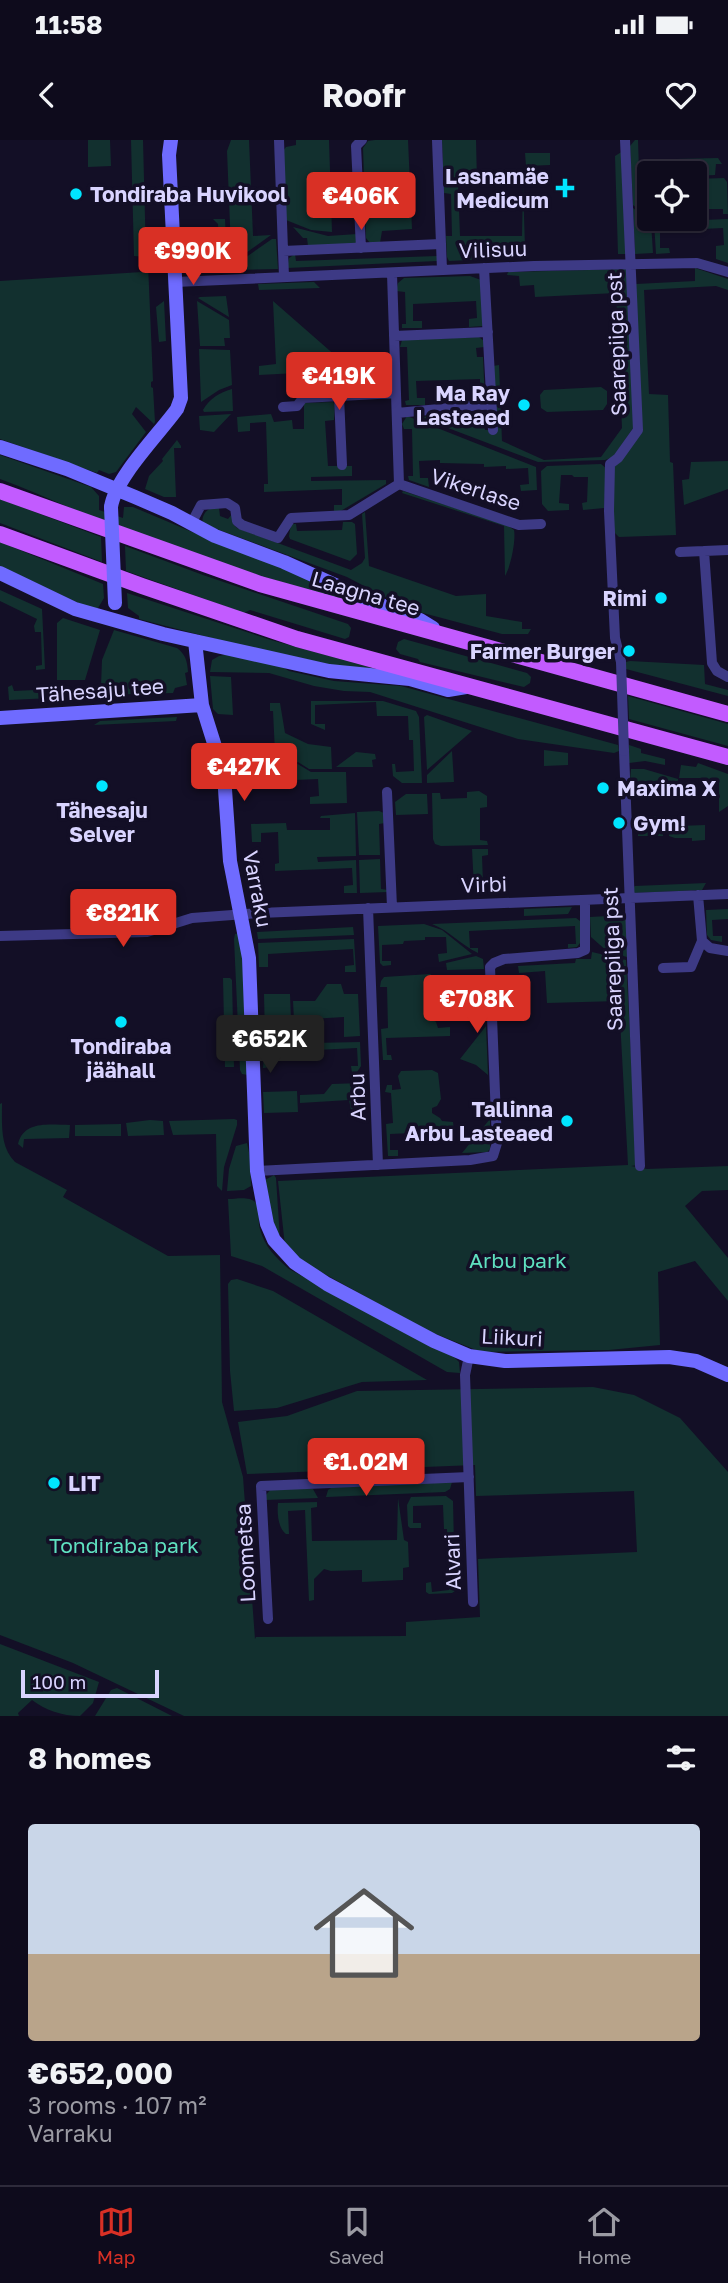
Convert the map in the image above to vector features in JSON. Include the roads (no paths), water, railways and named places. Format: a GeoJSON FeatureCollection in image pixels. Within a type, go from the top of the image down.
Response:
{"type":"FeatureCollection","features":[{"type":"Feature","properties":{"kind":"main road","name":"Laagna tee"},"geometry":{"type":"LineString","coordinates":[[0,491],[260,584],[728,714]]}},
{"type":"Feature","properties":{"kind":"main road"},"geometry":{"type":"LineString","coordinates":[[0,534],[284,634],[466,687],[728,757]]}},
{"type":"Feature","properties":{"kind":"street"},"geometry":{"type":"LineString","coordinates":[[279,140],[284,277]]}},
{"type":"Feature","properties":{"kind":"street"},"geometry":{"type":"LineString","coordinates":[[361,248],[356,146],[362,140]]}},
{"type":"Feature","properties":{"kind":"street"},"geometry":{"type":"LineString","coordinates":[[438,140],[442,270]]}},
{"type":"Feature","properties":{"kind":"street","name":"Saarepiiga pst"},"geometry":{"type":"LineString","coordinates":[[625,140],[638,430],[618,458],[610,464],[609,494],[615,638],[621,662],[640,1166]]}},
{"type":"Feature","properties":{"kind":"street"},"geometry":{"type":"LineString","coordinates":[[113,619],[116,603],[111,507],[116,489],[180,403],[182,381],[169,143]]}},
{"type":"Feature","properties":{"kind":"street"},"geometry":{"type":"LineString","coordinates":[[283,251],[441,244]]}},
{"type":"Feature","properties":{"kind":"street","name":"Vilisuu"},"geometry":{"type":"LineString","coordinates":[[175,282],[484,268],[696,263],[728,272]]}},
{"type":"Feature","properties":{"kind":"street"},"geometry":{"type":"LineString","coordinates":[[484,268],[493,430]]}},
{"type":"Feature","properties":{"kind":"street"},"geometry":{"type":"LineString","coordinates":[[191,524],[201,506],[232,504],[237,521],[242,525],[278,538],[291,518],[349,515],[400,484],[392,274]]}},
{"type":"Feature","properties":{"kind":"street"},"geometry":{"type":"LineString","coordinates":[[394,336],[488,332]]}},
{"type":"Feature","properties":{"kind":"street"},"geometry":{"type":"LineString","coordinates":[[283,407],[297,406],[303,398],[396,393]]}},
{"type":"Feature","properties":{"kind":"street"},"geometry":{"type":"LineString","coordinates":[[339,396],[342,465]]}},
{"type":"Feature","properties":{"kind":"street"},"geometry":{"type":"LineString","coordinates":[[397,412],[492,404]]}},
{"type":"Feature","properties":{"kind":"street"},"geometry":{"type":"LineString","coordinates":[[0,447],[116,489],[172,513],[215,536],[284,562],[420,620],[450,638]]}},
{"type":"Feature","properties":{"kind":"street","name":"Vikerlase"},"geometry":{"type":"LineString","coordinates":[[400,484],[519,525],[541,524]]}},
{"type":"Feature","properties":{"kind":"street"},"geometry":{"type":"LineString","coordinates":[[680,552],[728,550]]}},
{"type":"Feature","properties":{"kind":"street"},"geometry":{"type":"LineString","coordinates":[[704,551],[712,663],[728,677]]}},
{"type":"Feature","properties":{"kind":"street"},"geometry":{"type":"LineString","coordinates":[[0,573],[51,599],[195,641],[329,671],[410,679],[448,690],[466,687]]}},
{"type":"Feature","properties":{"kind":"street","name":"Varraku"},"geometry":{"type":"LineString","coordinates":[[195,641],[202,705],[224,775],[230,861],[249,958],[257,1171],[267,1224],[278,1247]]}},
{"type":"Feature","properties":{"kind":"street","name":"Tähesaju tee"},"geometry":{"type":"LineString","coordinates":[[0,718],[202,705]]}},
{"type":"Feature","properties":{"kind":"street"},"geometry":{"type":"LineString","coordinates":[[387,792],[392,907]]}},
{"type":"Feature","properties":{"kind":"street","name":"Virbi"},"geometry":{"type":"LineString","coordinates":[[0,936],[148,932],[192,918],[242,915],[728,894]]}},
{"type":"Feature","properties":{"kind":"street"},"geometry":{"type":"LineString","coordinates":[[663,968],[691,967],[702,941],[698,895]]}},
{"type":"Feature","properties":{"kind":"street"},"geometry":{"type":"LineString","coordinates":[[257,1171],[470,1160],[493,1156],[497,1143],[490,967],[504,959],[585,950],[585,900]]}},
{"type":"Feature","properties":{"kind":"street","name":"Arbu"},"geometry":{"type":"LineString","coordinates":[[368,908],[378,1164]]}},
{"type":"Feature","properties":{"kind":"street"},"geometry":{"type":"LineString","coordinates":[[702,941],[710,948],[728,951]]}},
{"type":"Feature","properties":{"kind":"street","name":"Liikuri"},"geometry":{"type":"LineString","coordinates":[[278,1247],[295,1264],[327,1284],[426,1337],[469,1356],[505,1361],[669,1357],[695,1361],[728,1375]]}},
{"type":"Feature","properties":{"kind":"street","name":"Alvari"},"geometry":{"type":"LineString","coordinates":[[469,1356],[465,1375],[473,1602]]}},
{"type":"Feature","properties":{"kind":"street","name":"Loometsa"},"geometry":{"type":"LineString","coordinates":[[268,1619],[261,1486],[469,1477]]}},
{"type":"Feature","properties":{"kind":"place","name":"Lasnamäe Medicum"},"geometry":{"type":"Point","coordinates":[565,188]}},
{"type":"Feature","properties":{"kind":"place","name":"Tondiraba Huvikool"},"geometry":{"type":"Point","coordinates":[76,194]}},
{"type":"Feature","properties":{"kind":"place","name":"Ma Ray Lasteaed"},"geometry":{"type":"Point","coordinates":[524,405]}},
{"type":"Feature","properties":{"kind":"place","name":"Rimi"},"geometry":{"type":"Point","coordinates":[661,598]}},
{"type":"Feature","properties":{"kind":"place","name":"Farmer Burger"},"geometry":{"type":"Point","coordinates":[629,651]}},
{"type":"Feature","properties":{"kind":"place","name":"Tähesaju Selver"},"geometry":{"type":"Point","coordinates":[102,786]}},
{"type":"Feature","properties":{"kind":"place","name":"Maxima X"},"geometry":{"type":"Point","coordinates":[603,788]}},
{"type":"Feature","properties":{"kind":"place","name":"Gym!"},"geometry":{"type":"Point","coordinates":[619,823]}},
{"type":"Feature","properties":{"kind":"place","name":"Tondiraba jäähall"},"geometry":{"type":"Point","coordinates":[121,1022]}},
{"type":"Feature","properties":{"kind":"place","name":"Tallinna Arbu Lasteaed"},"geometry":{"type":"Point","coordinates":[567,1121]}},
{"type":"Feature","properties":{"kind":"place","name":"LIT"},"geometry":{"type":"Point","coordinates":[54,1483]}},
{"type":"Feature","properties":{"kind":"park label","name":"Arbu park"},"geometry":{"type":"Point","coordinates":[518,1260]}},
{"type":"Feature","properties":{"kind":"park label","name":"Tondiraba park"},"geometry":{"type":"Point","coordinates":[124,1545]}}]}
